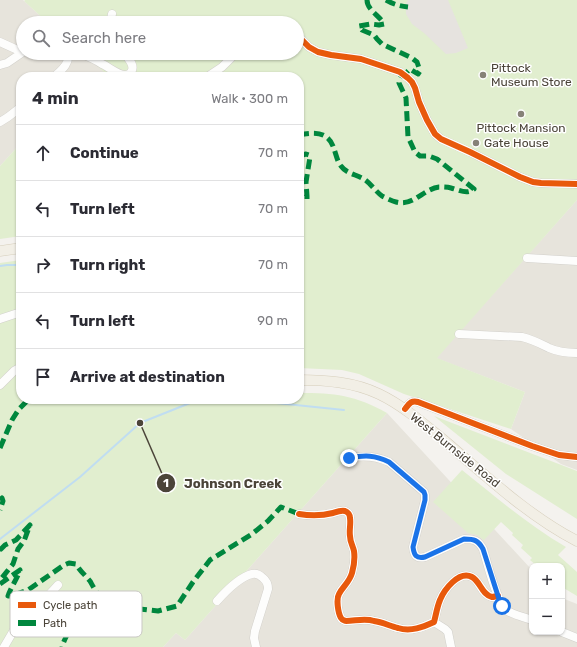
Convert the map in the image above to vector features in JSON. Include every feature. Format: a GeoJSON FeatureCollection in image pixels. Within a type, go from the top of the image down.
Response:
{"type":"FeatureCollection","features":[{"type":"Feature","properties":{"kind":"main road"},"geometry":{"type":"LineString","coordinates":[[0,251],[16,249]]}},
{"type":"Feature","properties":{"kind":"main road","name":"West Burnside Road"},"geometry":{"type":"LineString","coordinates":[[304,380],[334,381],[356,386],[379,394],[405,409],[528,510],[554,528],[577,541]]}},
{"type":"Feature","properties":{"kind":"street"},"geometry":{"type":"LineString","coordinates":[[0,42],[16,49]]}},
{"type":"Feature","properties":{"kind":"street"},"geometry":{"type":"LineString","coordinates":[[304,42],[318,52],[361,59],[404,75],[412,82],[427,120],[435,134],[441,140],[533,182],[577,184]]}},
{"type":"Feature","properties":{"kind":"street"},"geometry":{"type":"LineString","coordinates":[[0,65],[7,63],[16,57]]}},
{"type":"Feature","properties":{"kind":"street"},"geometry":{"type":"LineString","coordinates":[[59,72],[67,60]]}},
{"type":"Feature","properties":{"kind":"street"},"geometry":{"type":"LineString","coordinates":[[94,60],[116,72]]}},
{"type":"Feature","properties":{"kind":"street"},"geometry":{"type":"LineString","coordinates":[[130,60],[132,66],[131,72]]}},
{"type":"Feature","properties":{"kind":"street"},"geometry":{"type":"LineString","coordinates":[[214,72],[229,60]]}},
{"type":"Feature","properties":{"kind":"street"},"geometry":{"type":"LineString","coordinates":[[0,122],[16,111]]}},
{"type":"Feature","properties":{"kind":"street"},"geometry":{"type":"LineString","coordinates":[[527,258],[577,261]]}},
{"type":"Feature","properties":{"kind":"street"},"geometry":{"type":"LineString","coordinates":[[0,319],[16,314]]}},
{"type":"Feature","properties":{"kind":"street"},"geometry":{"type":"LineString","coordinates":[[459,334],[522,337],[532,339],[564,353],[577,353]]}},
{"type":"Feature","properties":{"kind":"street"},"geometry":{"type":"LineString","coordinates":[[0,385],[16,370]]}},
{"type":"Feature","properties":{"kind":"street"},"geometry":{"type":"LineString","coordinates":[[405,409],[411,402],[418,402],[532,446],[575,460]]}},
{"type":"Feature","properties":{"kind":"street"},"geometry":{"type":"LineString","coordinates":[[349,458],[375,456],[383,459],[389,462],[424,492],[425,500],[413,547],[416,556],[420,558],[425,557],[464,539],[476,541],[483,549],[502,606],[508,611],[529,619]]}},
{"type":"Feature","properties":{"kind":"street"},"geometry":{"type":"LineString","coordinates":[[299,514],[314,516],[344,510],[350,516],[349,531],[350,540],[354,551],[354,562],[350,579],[338,598],[338,607],[342,619],[346,621],[374,620],[407,630],[418,628],[434,622]]}},
{"type":"Feature","properties":{"kind":"street"},"geometry":{"type":"LineString","coordinates":[[217,601],[239,581],[252,574],[259,575],[266,581],[268,589],[255,631],[254,638],[256,647]]}},
{"type":"Feature","properties":{"kind":"street"},"geometry":{"type":"LineString","coordinates":[[434,622],[440,600],[446,590],[459,577],[466,575],[472,577],[477,581],[486,594],[491,597],[498,596]]}},
{"type":"Feature","properties":{"kind":"street"},"geometry":{"type":"LineString","coordinates":[[52,591],[58,585]]}},
{"type":"Feature","properties":{"kind":"street"},"geometry":{"type":"LineString","coordinates":[[434,622],[446,629],[451,647]]}},
{"type":"Feature","properties":{"kind":"street"},"geometry":{"type":"LineString","coordinates":[[565,633],[577,638]]}},
{"type":"Feature","properties":{"kind":"street"},"geometry":{"type":"LineString","coordinates":[[4,647],[10,637]]}},
{"type":"Feature","properties":{"kind":"shaded area"},"geometry":{"type":"Polygon","coordinates":[[[0,0],[23,0],[40,16],[16,16],[16,60],[170,60],[159,72],[16,72],[16,148],[0,166],[0,0]]]}},
{"type":"Feature","properties":{"kind":"shaded area"},"geometry":{"type":"Polygon","coordinates":[[[210,0],[205,16],[91,16],[210,0]]]}},
{"type":"Feature","properties":{"kind":"shaded area"},"geometry":{"type":"Polygon","coordinates":[[[408,0],[448,0],[468,48],[456,53],[446,54],[412,24],[406,14],[406,4],[408,0]]]}},
{"type":"Feature","properties":{"kind":"shaded area"},"geometry":{"type":"Polygon","coordinates":[[[577,200],[577,470],[561,464],[511,429],[525,392],[436,358],[577,200]]]}},
{"type":"Feature","properties":{"kind":"shaded area"},"geometry":{"type":"Polygon","coordinates":[[[387,413],[529,567],[529,635],[565,635],[565,599],[577,604],[577,647],[163,647],[176,633],[185,640],[387,413]]]}},
{"type":"Feature","properties":{"kind":"green space"},"geometry":{"type":"Polygon","coordinates":[[[577,0],[577,200],[437,358],[525,392],[511,429],[404,394],[359,374],[342,370],[304,368],[304,72],[104,72],[90,60],[304,60],[304,16],[40,16],[24,1],[577,0]]]}},
{"type":"Feature","properties":{"kind":"green space"},"geometry":{"type":"Polygon","coordinates":[[[16,148],[16,237],[0,239],[0,166],[16,148]]]}},
{"type":"Feature","properties":{"kind":"green space"},"geometry":{"type":"Polygon","coordinates":[[[16,261],[16,404],[304,404],[304,393],[312,393],[344,396],[365,402],[387,413],[185,640],[176,633],[163,647],[0,647],[0,263],[16,261]]]}},
{"type":"Feature","properties":{"kind":"green space"},"geometry":{"type":"Polygon","coordinates":[[[434,416],[577,471],[577,519],[506,474],[434,416]]]}},
{"type":"Feature","properties":{"kind":"green space"},"geometry":{"type":"Polygon","coordinates":[[[462,470],[525,520],[566,547],[558,555],[577,572],[577,596],[565,589],[565,563],[534,563],[530,560],[532,558],[521,548],[523,545],[501,522],[484,540],[477,535],[468,533],[433,502],[462,470]]]}},
{"type":"Feature","properties":{"kind":"waterway"},"geometry":{"type":"LineString","coordinates":[[0,266],[16,265]]}},
{"type":"Feature","properties":{"kind":"waterway"},"geometry":{"type":"LineString","coordinates":[[0,539],[80,477],[140,423],[188,404]]}},
{"type":"Feature","properties":{"kind":"waterway"},"geometry":{"type":"LineString","coordinates":[[286,404],[344,410]]}},
{"type":"Feature","properties":{"kind":"marked path"},"geometry":{"type":"LineString","coordinates":[[367,0],[371,10],[384,24],[359,26],[362,30],[374,35],[382,44],[412,58],[417,62],[420,71],[418,74],[410,69],[407,72]]}},
{"type":"Feature","properties":{"kind":"marked path"},"geometry":{"type":"LineString","coordinates":[[386,0],[396,5],[408,7]]}},
{"type":"Feature","properties":{"kind":"marked path"},"geometry":{"type":"LineString","coordinates":[[304,134],[315,133],[329,139],[332,143],[338,162],[343,168],[348,172],[362,178],[382,196],[394,202],[408,202],[433,188],[439,187],[466,192],[471,191],[474,189],[437,159],[429,156],[420,156],[415,152],[408,137],[406,98],[399,83],[401,77]]}},
{"type":"Feature","properties":{"kind":"marked path"},"geometry":{"type":"LineString","coordinates":[[304,155],[309,155],[310,157],[306,182],[307,199],[304,198]]}},
{"type":"Feature","properties":{"kind":"marked path"},"geometry":{"type":"LineString","coordinates":[[0,448],[12,420],[24,404]]}},
{"type":"Feature","properties":{"kind":"marked path"},"geometry":{"type":"LineString","coordinates":[[0,500],[2,498],[3,501],[0,510]]}},
{"type":"Feature","properties":{"kind":"marked path"},"geometry":{"type":"LineString","coordinates":[[142,609],[158,611],[177,606],[210,560],[252,534],[268,521],[281,507],[299,514]]}},
{"type":"Feature","properties":{"kind":"marked path"},"geometry":{"type":"LineString","coordinates":[[0,548],[1,549],[5,545],[16,540],[30,525],[24,541],[18,549],[13,564],[1,579],[0,583]]}},
{"type":"Feature","properties":{"kind":"marked path"},"geometry":{"type":"LineString","coordinates":[[25,591],[69,563],[76,564],[96,591]]}},
{"type":"Feature","properties":{"kind":"marked path"},"geometry":{"type":"LineString","coordinates":[[0,584],[20,570],[10,591]]}},
{"type":"Feature","properties":{"kind":"marked path"},"geometry":{"type":"LineString","coordinates":[[10,592],[8,596],[10,596]]}},
{"type":"Feature","properties":{"kind":"marked path"},"geometry":{"type":"LineString","coordinates":[[62,647],[66,637]]}},
{"type":"Feature","properties":{"kind":"cycle path"},"geometry":{"type":"LineString","coordinates":[[304,42],[318,52],[361,59],[400,72],[412,82],[427,120],[435,134],[441,139],[533,182],[577,184]]}},
{"type":"Feature","properties":{"kind":"cycle path"},"geometry":{"type":"LineString","coordinates":[[405,409],[412,402],[418,402],[532,446],[559,455],[577,457]]}},
{"type":"Feature","properties":{"kind":"cycle path"},"geometry":{"type":"LineString","coordinates":[[299,514],[320,515],[345,511],[349,515],[350,538],[354,551],[354,559],[351,576],[338,596],[338,610],[343,620],[371,620],[403,629],[426,626],[434,622],[439,603],[448,586],[462,576],[472,577],[475,579],[483,591],[489,596],[498,596]]}},
{"type":"Feature","properties":{"kind":"place","name":"Pittock Museum Store"},"geometry":{"type":"Point","coordinates":[483,75]}},
{"type":"Feature","properties":{"kind":"place","name":"Pittock Mansion"},"geometry":{"type":"Point","coordinates":[521,114]}},
{"type":"Feature","properties":{"kind":"place","name":"Gate House"},"geometry":{"type":"Point","coordinates":[476,143]}},
{"type":"Feature","properties":{"kind":"place","name":"Johnson Creek"},"geometry":{"type":"Point","coordinates":[140,423]}},
{"type":"Feature","properties":{"kind":"route"},"geometry":{"type":"LineString","coordinates":[[349,458],[375,456],[383,459],[389,462],[424,492],[425,500],[413,547],[416,556],[420,558],[425,557],[464,539],[471,539],[480,544],[502,606]]}}]}
